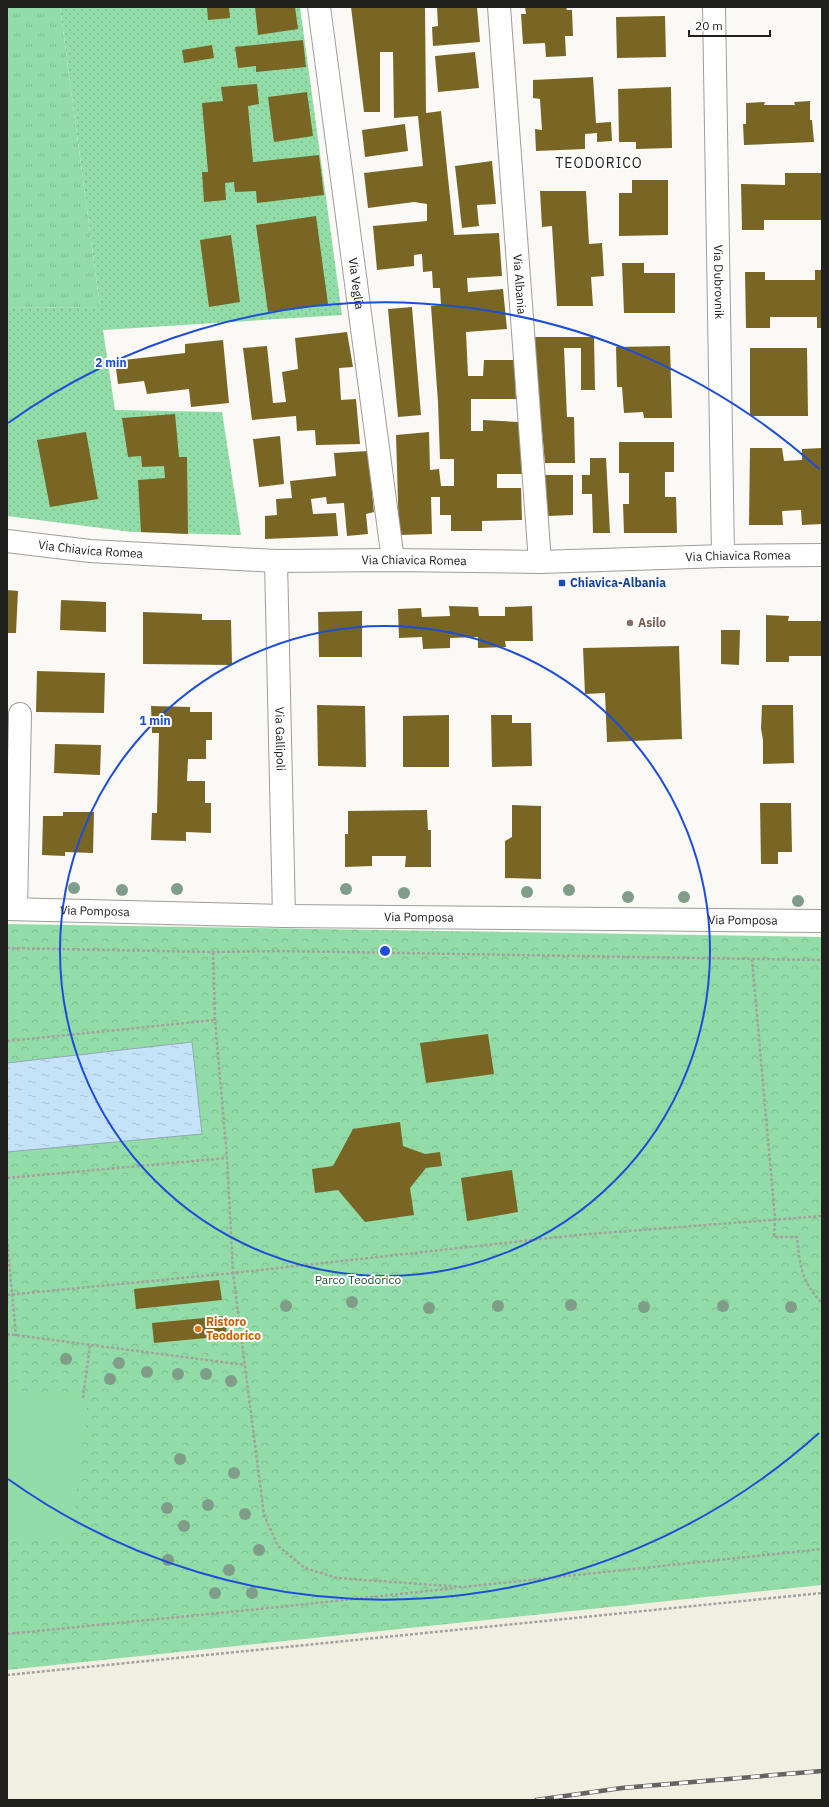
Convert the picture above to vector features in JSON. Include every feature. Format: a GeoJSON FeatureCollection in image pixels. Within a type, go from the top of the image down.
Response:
{"type":"FeatureCollection","features":[{"type":"Feature","properties":{"kind":"street","name":"Via Veglia"},"geometry":{"type":"LineString","coordinates":[[319,7],[393,560]]}},
{"type":"Feature","properties":{"kind":"street","name":"Via Albania"},"geometry":{"type":"LineString","coordinates":[[499,7],[540,562]]}},
{"type":"Feature","properties":{"kind":"street","name":"Via Dubrovnik"},"geometry":{"type":"LineString","coordinates":[[714,7],[723,556]]}},
{"type":"Feature","properties":{"kind":"street","name":"Via Chiavica Romea"},"geometry":{"type":"LineString","coordinates":[[7,541],[90,550],[276,562],[393,560],[540,562],[723,556],[822,555]]}},
{"type":"Feature","properties":{"kind":"street","name":"Via Gallipoli"},"geometry":{"type":"LineString","coordinates":[[276,562],[284,916]]}},
{"type":"Feature","properties":{"kind":"street","name":"Via Pomposa"},"geometry":{"type":"LineString","coordinates":[[20,714],[12,909],[284,916],[822,921]]}},
{"type":"Feature","properties":{"kind":"path"},"geometry":{"type":"LineString","coordinates":[[7,948],[822,960]]}},
{"type":"Feature","properties":{"kind":"path"},"geometry":{"type":"LineString","coordinates":[[213,952],[215,1020],[227,1158],[233,1273],[264,1515],[278,1546],[305,1568],[337,1578],[462,1587]]}},
{"type":"Feature","properties":{"kind":"path"},"geometry":{"type":"LineString","coordinates":[[752,959],[775,1219],[774,1237],[797,1237],[799,1261],[804,1280],[822,1303]]}},
{"type":"Feature","properties":{"kind":"path"},"geometry":{"type":"LineString","coordinates":[[7,1041],[215,1020]]}},
{"type":"Feature","properties":{"kind":"path"},"geometry":{"type":"LineString","coordinates":[[7,1178],[227,1158]]}},
{"type":"Feature","properties":{"kind":"path"},"geometry":{"type":"LineString","coordinates":[[7,1295],[233,1273],[577,1235],[822,1216]]}},
{"type":"Feature","properties":{"kind":"path"},"geometry":{"type":"LineString","coordinates":[[7,1239],[16,1336]]}},
{"type":"Feature","properties":{"kind":"path"},"geometry":{"type":"LineString","coordinates":[[7,1334],[245,1365]]}},
{"type":"Feature","properties":{"kind":"path"},"geometry":{"type":"LineString","coordinates":[[83,1398],[90,1345]]}},
{"type":"Feature","properties":{"kind":"path"},"geometry":{"type":"LineString","coordinates":[[7,1634],[822,1550]]}},
{"type":"Feature","properties":{"kind":"path"},"geometry":{"type":"LineString","coordinates":[[7,1675],[822,1593]]}},
{"type":"Feature","properties":{"kind":"shaded area"},"geometry":{"type":"Polygon","coordinates":[[[822,1585],[822,1800],[7,1800],[7,1670],[822,1585]]]}},
{"type":"Feature","properties":{"kind":"green space"},"geometry":{"type":"Polygon","coordinates":[[[7,7],[60,7],[100,307],[7,308],[7,7]]]}},
{"type":"Feature","properties":{"kind":"green space"},"geometry":{"type":"Polygon","coordinates":[[[60,7],[300,7],[342,315],[103,330],[115,410],[222,412],[241,535],[132,532],[7,516],[7,308],[100,307],[60,7]]]}},
{"type":"Feature","properties":{"kind":"green space","name":"Parco Teodorico"},"geometry":{"type":"Polygon","coordinates":[[[7,924],[822,937],[822,1585],[7,1670],[7,924]]]}},
{"type":"Feature","properties":{"kind":"green space"},"geometry":{"type":"Polygon","coordinates":[[[10,1389],[88,1398],[71,1541],[7,1534],[7,1419],[10,1389]]]}},
{"type":"Feature","properties":{"kind":"water"},"geometry":{"type":"Polygon","coordinates":[[[192,1042],[202,1134],[7,1152],[7,1063],[192,1042]]]}},
{"type":"Feature","properties":{"kind":"building"},"geometry":{"type":"Polygon","coordinates":[[[207,7],[229,7],[230,18],[208,20],[207,7]]]}},
{"type":"Feature","properties":{"kind":"building"},"geometry":{"type":"Polygon","coordinates":[[[255,7],[295,7],[298,29],[258,35],[255,7]]]}},
{"type":"Feature","properties":{"kind":"building"},"geometry":{"type":"Polygon","coordinates":[[[351,7],[425,7],[426,113],[441,111],[454,235],[499,233],[502,276],[467,278],[468,292],[503,289],[507,329],[466,332],[468,376],[483,376],[484,360],[514,360],[516,399],[471,399],[471,431],[483,431],[483,420],[519,422],[522,474],[497,474],[497,488],[521,488],[522,520],[482,521],[482,531],[451,531],[451,515],[440,515],[440,497],[431,497],[432,534],[399,535],[396,435],[429,432],[430,470],[439,469],[441,486],[454,486],[454,459],[440,459],[438,402],[431,306],[441,305],[440,288],[433,288],[432,271],[423,272],[422,254],[414,255],[414,266],[377,270],[373,226],[427,221],[427,204],[414,202],[368,208],[364,173],[423,166],[418,116],[394,118],[393,52],[380,52],[380,112],[364,112],[351,7]]]}},
{"type":"Feature","properties":{"kind":"building"},"geometry":{"type":"Polygon","coordinates":[[[437,7],[477,7],[480,42],[433,46],[432,27],[438,26],[437,7]]]}},
{"type":"Feature","properties":{"kind":"building"},"geometry":{"type":"Polygon","coordinates":[[[525,7],[566,7],[567,10],[572,10],[573,36],[565,36],[566,56],[546,57],[545,43],[523,44],[521,14],[526,14],[525,7]]]}},
{"type":"Feature","properties":{"kind":"building"},"geometry":{"type":"Polygon","coordinates":[[[665,16],[666,57],[617,58],[616,17],[665,16]]]}},
{"type":"Feature","properties":{"kind":"building"},"geometry":{"type":"Polygon","coordinates":[[[303,40],[306,67],[256,72],[256,66],[238,68],[235,47],[303,40]]]}},
{"type":"Feature","properties":{"kind":"building"},"geometry":{"type":"Polygon","coordinates":[[[212,45],[214,58],[184,63],[182,50],[212,45]]]}},
{"type":"Feature","properties":{"kind":"building"},"geometry":{"type":"Polygon","coordinates":[[[475,52],[479,88],[438,92],[435,56],[475,52]]]}},
{"type":"Feature","properties":{"kind":"building"},"geometry":{"type":"Polygon","coordinates":[[[593,77],[596,123],[611,122],[612,141],[597,142],[597,133],[585,134],[585,149],[536,151],[535,129],[542,130],[540,99],[533,98],[533,80],[593,77]]]}},
{"type":"Feature","properties":{"kind":"building"},"geometry":{"type":"Polygon","coordinates":[[[257,84],[259,104],[248,106],[253,162],[319,155],[324,195],[257,203],[256,191],[235,192],[234,182],[225,183],[226,200],[204,202],[202,172],[208,172],[202,103],[223,101],[221,87],[257,84]]]}},
{"type":"Feature","properties":{"kind":"building"},"geometry":{"type":"Polygon","coordinates":[[[671,87],[672,148],[636,149],[636,142],[619,142],[618,89],[671,87]]]}},
{"type":"Feature","properties":{"kind":"building"},"geometry":{"type":"Polygon","coordinates":[[[307,92],[313,136],[274,142],[268,97],[307,92]]]}},
{"type":"Feature","properties":{"kind":"building"},"geometry":{"type":"Polygon","coordinates":[[[810,101],[810,120],[812,120],[814,142],[744,145],[743,124],[746,124],[746,103],[765,102],[764,105],[795,105],[794,102],[810,101]]]}},
{"type":"Feature","properties":{"kind":"building"},"geometry":{"type":"Polygon","coordinates":[[[405,124],[408,151],[365,157],[362,130],[405,124]]]}},
{"type":"Feature","properties":{"kind":"building"},"geometry":{"type":"Polygon","coordinates":[[[492,161],[496,204],[477,205],[479,226],[462,228],[455,166],[492,161]]]}},
{"type":"Feature","properties":{"kind":"building"},"geometry":{"type":"Polygon","coordinates":[[[785,173],[822,173],[822,220],[764,220],[764,230],[742,230],[741,184],[785,185],[785,173]]]}},
{"type":"Feature","properties":{"kind":"building"},"geometry":{"type":"Polygon","coordinates":[[[632,180],[668,180],[668,235],[619,236],[619,193],[632,193],[632,180]]]}},
{"type":"Feature","properties":{"kind":"building"},"geometry":{"type":"Polygon","coordinates":[[[540,191],[586,191],[589,244],[602,243],[604,276],[591,277],[593,306],[557,306],[552,226],[542,227],[540,191]]]}},
{"type":"Feature","properties":{"kind":"building"},"geometry":{"type":"Polygon","coordinates":[[[316,216],[328,304],[268,312],[256,225],[316,216]]]}},
{"type":"Feature","properties":{"kind":"building"},"geometry":{"type":"Polygon","coordinates":[[[231,235],[240,302],[209,307],[200,240],[231,235]]]}},
{"type":"Feature","properties":{"kind":"building"},"geometry":{"type":"Polygon","coordinates":[[[622,263],[644,263],[644,273],[675,273],[675,313],[624,313],[622,263]]]}},
{"type":"Feature","properties":{"kind":"building"},"geometry":{"type":"Polygon","coordinates":[[[815,270],[822,270],[822,328],[817,328],[817,317],[770,317],[770,328],[746,328],[745,272],[765,272],[765,280],[815,280],[815,270]]]}},
{"type":"Feature","properties":{"kind":"building"},"geometry":{"type":"Polygon","coordinates":[[[412,307],[421,415],[398,417],[388,309],[412,307]]]}},
{"type":"Feature","properties":{"kind":"building"},"geometry":{"type":"Polygon","coordinates":[[[347,332],[353,367],[339,368],[341,400],[356,399],[360,444],[316,445],[315,430],[297,431],[296,416],[252,420],[243,348],[267,346],[273,403],[286,402],[282,372],[298,369],[295,338],[347,332]]]}},
{"type":"Feature","properties":{"kind":"building"},"geometry":{"type":"Polygon","coordinates":[[[533,337],[594,337],[595,390],[581,390],[581,348],[564,348],[567,417],[574,417],[575,463],[545,463],[533,337]]]}},
{"type":"Feature","properties":{"kind":"building"},"geometry":{"type":"Polygon","coordinates":[[[223,340],[229,403],[191,407],[189,389],[147,394],[144,381],[118,384],[115,361],[185,353],[185,344],[223,340]]]}},
{"type":"Feature","properties":{"kind":"building"},"geometry":{"type":"Polygon","coordinates":[[[670,346],[672,418],[644,418],[643,412],[624,413],[622,387],[617,387],[616,347],[670,346]]]}},
{"type":"Feature","properties":{"kind":"building"},"geometry":{"type":"Polygon","coordinates":[[[750,348],[807,348],[808,416],[750,416],[750,348]]]}},
{"type":"Feature","properties":{"kind":"building"},"geometry":{"type":"Polygon","coordinates":[[[175,414],[179,457],[187,457],[188,534],[141,532],[138,480],[165,478],[164,466],[142,467],[141,456],[128,457],[122,418],[175,414]]]}},
{"type":"Feature","properties":{"kind":"building"},"geometry":{"type":"Polygon","coordinates":[[[86,432],[98,499],[50,507],[37,440],[86,432]]]}},
{"type":"Feature","properties":{"kind":"building"},"geometry":{"type":"Polygon","coordinates":[[[280,436],[284,484],[259,487],[253,439],[280,436]]]}},
{"type":"Feature","properties":{"kind":"building"},"geometry":{"type":"Polygon","coordinates":[[[619,442],[674,442],[674,472],[665,472],[665,497],[676,497],[677,533],[624,533],[623,504],[629,504],[629,473],[619,473],[619,442]]]}},
{"type":"Feature","properties":{"kind":"building"},"geometry":{"type":"Polygon","coordinates":[[[750,448],[782,448],[784,461],[802,460],[802,449],[822,448],[822,524],[802,525],[801,510],[782,511],[783,525],[749,525],[750,448]]]}},
{"type":"Feature","properties":{"kind":"building"},"geometry":{"type":"Polygon","coordinates":[[[368,451],[374,512],[366,514],[368,534],[347,536],[344,503],[327,504],[326,497],[311,499],[313,514],[336,513],[338,536],[265,539],[265,516],[277,515],[276,499],[292,498],[290,481],[336,476],[334,453],[368,451]]]}},
{"type":"Feature","properties":{"kind":"building"},"geometry":{"type":"Polygon","coordinates":[[[590,458],[606,458],[610,533],[593,533],[592,494],[582,494],[582,475],[590,475],[590,458]]]}},
{"type":"Feature","properties":{"kind":"building"},"geometry":{"type":"Polygon","coordinates":[[[545,475],[573,475],[573,515],[548,516],[545,475]]]}},
{"type":"Feature","properties":{"kind":"building"},"geometry":{"type":"Polygon","coordinates":[[[7,590],[18,591],[16,633],[7,633],[7,590]]]}},
{"type":"Feature","properties":{"kind":"building"},"geometry":{"type":"Polygon","coordinates":[[[61,600],[106,602],[106,632],[60,630],[61,600]]]}},
{"type":"Feature","properties":{"kind":"building"},"geometry":{"type":"Polygon","coordinates":[[[449,606],[478,607],[479,616],[505,616],[505,607],[532,606],[533,641],[505,641],[506,647],[478,648],[478,637],[450,638],[450,648],[423,649],[422,637],[399,638],[398,609],[421,608],[422,617],[450,616],[449,606]]]}},
{"type":"Feature","properties":{"kind":"building"},"geometry":{"type":"Polygon","coordinates":[[[362,611],[362,657],[319,657],[318,612],[362,611]]]}},
{"type":"Feature","properties":{"kind":"building"},"geometry":{"type":"Polygon","coordinates":[[[143,612],[202,614],[202,620],[231,620],[232,665],[143,664],[143,612]]]}},
{"type":"Feature","properties":{"kind":"building"},"geometry":{"type":"Polygon","coordinates":[[[766,615],[789,616],[788,621],[822,621],[822,656],[789,656],[789,662],[766,662],[766,615]]]}},
{"type":"Feature","properties":{"kind":"building"},"geometry":{"type":"Polygon","coordinates":[[[721,630],[740,630],[739,665],[721,664],[721,630]]]}},
{"type":"Feature","properties":{"kind":"building"},"geometry":{"type":"Polygon","coordinates":[[[679,646],[682,739],[607,742],[605,693],[585,694],[583,648],[679,646]]]}},
{"type":"Feature","properties":{"kind":"building"},"geometry":{"type":"Polygon","coordinates":[[[37,671],[105,673],[104,713],[36,712],[37,671]]]}},
{"type":"Feature","properties":{"kind":"building"},"geometry":{"type":"Polygon","coordinates":[[[317,705],[365,706],[366,767],[318,766],[317,705]]]}},
{"type":"Feature","properties":{"kind":"building"},"geometry":{"type":"Polygon","coordinates":[[[762,705],[793,705],[794,763],[763,764],[763,740],[761,729],[762,705]]]}},
{"type":"Feature","properties":{"kind":"building"},"geometry":{"type":"Polygon","coordinates":[[[151,706],[190,707],[190,712],[212,712],[212,740],[206,740],[206,759],[188,759],[187,781],[205,781],[205,803],[211,803],[211,833],[186,832],[186,841],[151,840],[152,813],[157,813],[159,733],[152,733],[151,706]]]}},
{"type":"Feature","properties":{"kind":"building"},"geometry":{"type":"Polygon","coordinates":[[[449,715],[449,767],[403,767],[403,716],[449,715]]]}},
{"type":"Feature","properties":{"kind":"building"},"geometry":{"type":"Polygon","coordinates":[[[491,715],[512,715],[512,723],[531,723],[532,766],[492,767],[491,715]]]}},
{"type":"Feature","properties":{"kind":"building"},"geometry":{"type":"Polygon","coordinates":[[[55,744],[101,745],[100,775],[54,773],[55,744]]]}},
{"type":"Feature","properties":{"kind":"building"},"geometry":{"type":"Polygon","coordinates":[[[760,803],[791,803],[792,852],[778,852],[778,864],[761,864],[760,803]]]}},
{"type":"Feature","properties":{"kind":"building"},"geometry":{"type":"Polygon","coordinates":[[[512,805],[541,806],[541,879],[505,878],[505,841],[512,837],[512,805]]]}},
{"type":"Feature","properties":{"kind":"building"},"geometry":{"type":"Polygon","coordinates":[[[427,810],[428,830],[431,830],[431,867],[405,867],[406,856],[372,856],[372,866],[345,867],[345,834],[348,834],[348,811],[427,810]]]}},
{"type":"Feature","properties":{"kind":"building"},"geometry":{"type":"Polygon","coordinates":[[[63,812],[94,812],[93,853],[65,852],[65,856],[42,855],[43,816],[63,816],[63,812]]]}},
{"type":"Feature","properties":{"kind":"building"},"geometry":{"type":"Polygon","coordinates":[[[488,1034],[494,1074],[426,1083],[420,1043],[488,1034]]]}},
{"type":"Feature","properties":{"kind":"building"},"geometry":{"type":"Polygon","coordinates":[[[400,1122],[403,1146],[425,1154],[440,1152],[442,1166],[426,1168],[410,1188],[414,1215],[365,1222],[338,1190],[315,1193],[312,1169],[333,1166],[353,1129],[400,1122]]]}},
{"type":"Feature","properties":{"kind":"building"},"geometry":{"type":"Polygon","coordinates":[[[512,1170],[518,1212],[467,1221],[461,1178],[512,1170]]]}},
{"type":"Feature","properties":{"kind":"building"},"geometry":{"type":"Polygon","coordinates":[[[219,1280],[222,1300],[136,1309],[134,1289],[219,1280]]]}},
{"type":"Feature","properties":{"kind":"building"},"geometry":{"type":"Polygon","coordinates":[[[225,1316],[227,1336],[154,1343],[152,1323],[225,1316]]]}},
{"type":"Feature","properties":{"kind":"railway"},"geometry":{"type":"LineString","coordinates":[[536,1800],[622,1788],[822,1771]]}},
{"type":"Feature","properties":{"kind":"place","name":"Chiavica-Albania"},"geometry":{"type":"Point","coordinates":[562,583]}},
{"type":"Feature","properties":{"kind":"place","name":"Asilo"},"geometry":{"type":"Point","coordinates":[630,623]}},
{"type":"Feature","properties":{"kind":"place","name":"Ristoro Teodorico"},"geometry":{"type":"Point","coordinates":[198,1329]}},
{"type":"Feature","properties":{"kind":"district","name":"TEODORICO"},"geometry":{"type":"Point","coordinates":[599,163]}}]}
